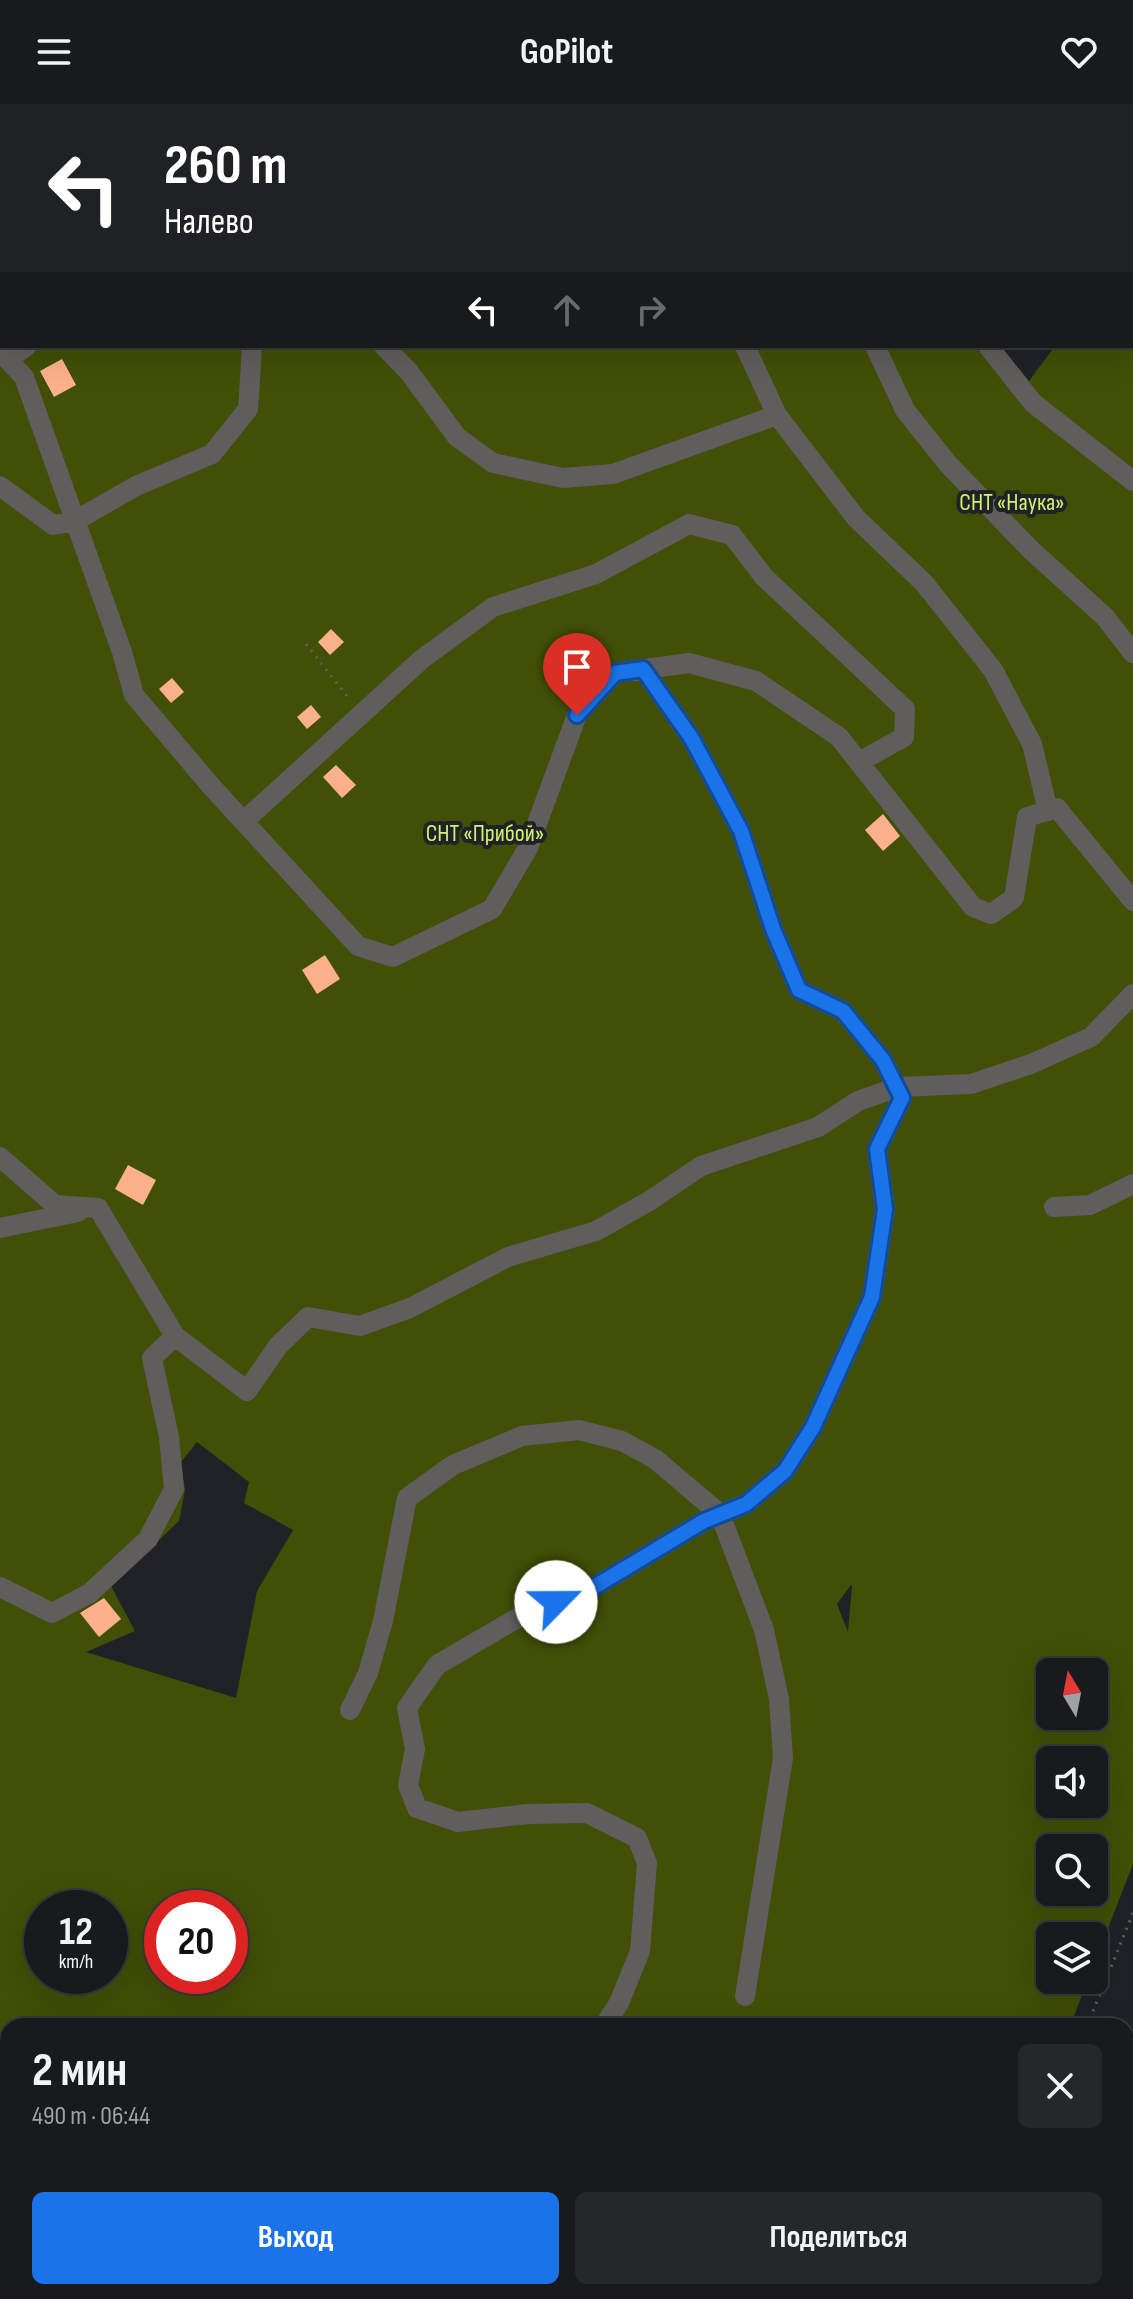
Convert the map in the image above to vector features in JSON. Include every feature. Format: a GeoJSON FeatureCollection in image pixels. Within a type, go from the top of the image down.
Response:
{"type":"FeatureCollection","features":[{"type":"Feature","properties":{"kind":"lane"},"geometry":{"type":"LineString","coordinates":[[0,486],[53,525],[75,521],[136,486],[212,454],[248,409],[252,348]]}},
{"type":"Feature","properties":{"kind":"lane"},"geometry":{"type":"LineString","coordinates":[[386,348],[409,372],[457,437],[493,463],[563,478],[613,474],[777,415]]}},
{"type":"Feature","properties":{"kind":"lane"},"geometry":{"type":"LineString","coordinates":[[746,348],[777,415],[856,518],[924,583],[993,670],[1032,744],[1048,811]]}},
{"type":"Feature","properties":{"kind":"lane"},"geometry":{"type":"LineString","coordinates":[[876,348],[905,410],[948,464],[1031,550],[1105,617],[1133,653]]}},
{"type":"Feature","properties":{"kind":"lane"},"geometry":{"type":"LineString","coordinates":[[990,348],[1033,403],[1133,481]]}},
{"type":"Feature","properties":{"kind":"lane"},"geometry":{"type":"LineString","coordinates":[[4,355],[24,377],[122,652],[134,695],[358,946],[393,957],[492,909],[528,848],[577,715],[615,673],[689,663],[756,681],[839,737],[973,907],[991,914],[1014,898],[1027,817],[1057,808],[1133,901]]}},
{"type":"Feature","properties":{"kind":"lane"},"geometry":{"type":"LineString","coordinates":[[244,821],[422,659],[493,607],[596,574],[689,524],[732,535],[764,577],[905,709],[904,737],[859,762]]}},
{"type":"Feature","properties":{"kind":"lane"},"geometry":{"type":"LineString","coordinates":[[609,2018],[619,2003],[640,1951],[647,1863],[637,1838],[587,1813],[528,1814],[458,1822],[417,1808],[408,1785],[415,1749],[407,1708],[437,1665],[538,1606],[574,1599],[637,1559],[720,1514],[746,1504],[785,1471],[813,1427],[872,1297],[885,1209],[877,1149],[902,1098],[883,1060],[843,1011],[799,990],[773,929],[741,831],[692,739],[643,669]]}},
{"type":"Feature","properties":{"kind":"lane"},"geometry":{"type":"LineString","coordinates":[[98,1208],[175,1336],[247,1391],[278,1346],[308,1317],[360,1326],[410,1308],[508,1257],[596,1231],[651,1200],[701,1166],[818,1127],[858,1101],[898,1087],[971,1084],[1031,1064],[1091,1037],[1133,994]]}},
{"type":"Feature","properties":{"kind":"lane"},"geometry":{"type":"LineString","coordinates":[[0,1157],[55,1205],[98,1208]]}},
{"type":"Feature","properties":{"kind":"lane"},"geometry":{"type":"LineString","coordinates":[[1054,1207],[1090,1205],[1133,1184]]}},
{"type":"Feature","properties":{"kind":"lane"},"geometry":{"type":"LineString","coordinates":[[0,1228],[98,1208]]}},
{"type":"Feature","properties":{"kind":"lane"},"geometry":{"type":"LineString","coordinates":[[0,1587],[52,1613],[90,1593],[148,1539],[174,1489],[169,1437],[152,1358],[175,1336]]}},
{"type":"Feature","properties":{"kind":"lane"},"geometry":{"type":"LineString","coordinates":[[350,1710],[368,1673],[383,1621],[407,1498],[453,1465],[522,1436],[579,1430],[622,1441],[655,1459],[720,1514],[764,1630],[779,1699],[783,1758],[745,1996]]}},
{"type":"Feature","properties":{"kind":"path"},"geometry":{"type":"LineString","coordinates":[[306,644],[347,696],[350,724]]}},
{"type":"Feature","properties":{"kind":"path"},"geometry":{"type":"LineString","coordinates":[[1090,2018],[1133,1913]]}},
{"type":"Feature","properties":{"kind":"green space","name":"СНТ «Прибой»"},"geometry":{"type":"Polygon","coordinates":[[[0,348],[1002,348],[1029,381],[1054,348],[1133,348],[1133,1864],[1108,1928],[1108,1922],[1036,1922],[1036,1994],[1083,1994],[1073,2018],[0,2018],[0,348]],[[197,1442],[181,1462],[185,1490],[179,1521],[111,1586],[135,1631],[86,1652],[236,1698],[257,1591],[293,1530],[244,1503],[249,1482],[197,1442]],[[852,1586],[837,1604],[848,1632],[852,1586]]]}},
{"type":"Feature","properties":{"kind":"building"},"geometry":{"type":"Polygon","coordinates":[[[62,359],[76,385],[54,397],[40,371],[62,359]]]}},
{"type":"Feature","properties":{"kind":"building"},"geometry":{"type":"Polygon","coordinates":[[[331,629],[344,642],[330,655],[318,642],[331,629]]]}},
{"type":"Feature","properties":{"kind":"building"},"geometry":{"type":"Polygon","coordinates":[[[172,678],[184,692],[171,703],[159,689],[172,678]]]}},
{"type":"Feature","properties":{"kind":"building"},"geometry":{"type":"Polygon","coordinates":[[[311,705],[321,717],[307,729],[297,717],[311,705]]]}},
{"type":"Feature","properties":{"kind":"building"},"geometry":{"type":"Polygon","coordinates":[[[336,765],[356,785],[342,798],[323,777],[336,765]]]}},
{"type":"Feature","properties":{"kind":"building"},"geometry":{"type":"Polygon","coordinates":[[[883,814],[900,836],[883,851],[865,830],[883,814]]]}},
{"type":"Feature","properties":{"kind":"building"},"geometry":{"type":"Polygon","coordinates":[[[325,955],[340,979],[317,994],[302,970],[325,955]]]}},
{"type":"Feature","properties":{"kind":"building"},"geometry":{"type":"Polygon","coordinates":[[[128,1165],[156,1180],[143,1205],[115,1189],[128,1165]]]}},
{"type":"Feature","properties":{"kind":"building"},"geometry":{"type":"Polygon","coordinates":[[[104,1598],[121,1619],[99,1637],[80,1613],[104,1598]]]}},
{"type":"Feature","properties":{"kind":"route"},"geometry":{"type":"LineString","coordinates":[[556,1602],[574,1599],[704,1521],[746,1504],[785,1471],[813,1427],[872,1297],[885,1209],[877,1149],[902,1098],[883,1060],[843,1011],[799,990],[773,929],[741,831],[692,739],[643,669],[615,673],[577,715]]}},
{"type":"Feature","properties":{"kind":"park label","name":"СНТ «Наука»"},"geometry":{"type":"Point","coordinates":[1012,502]}}]}
